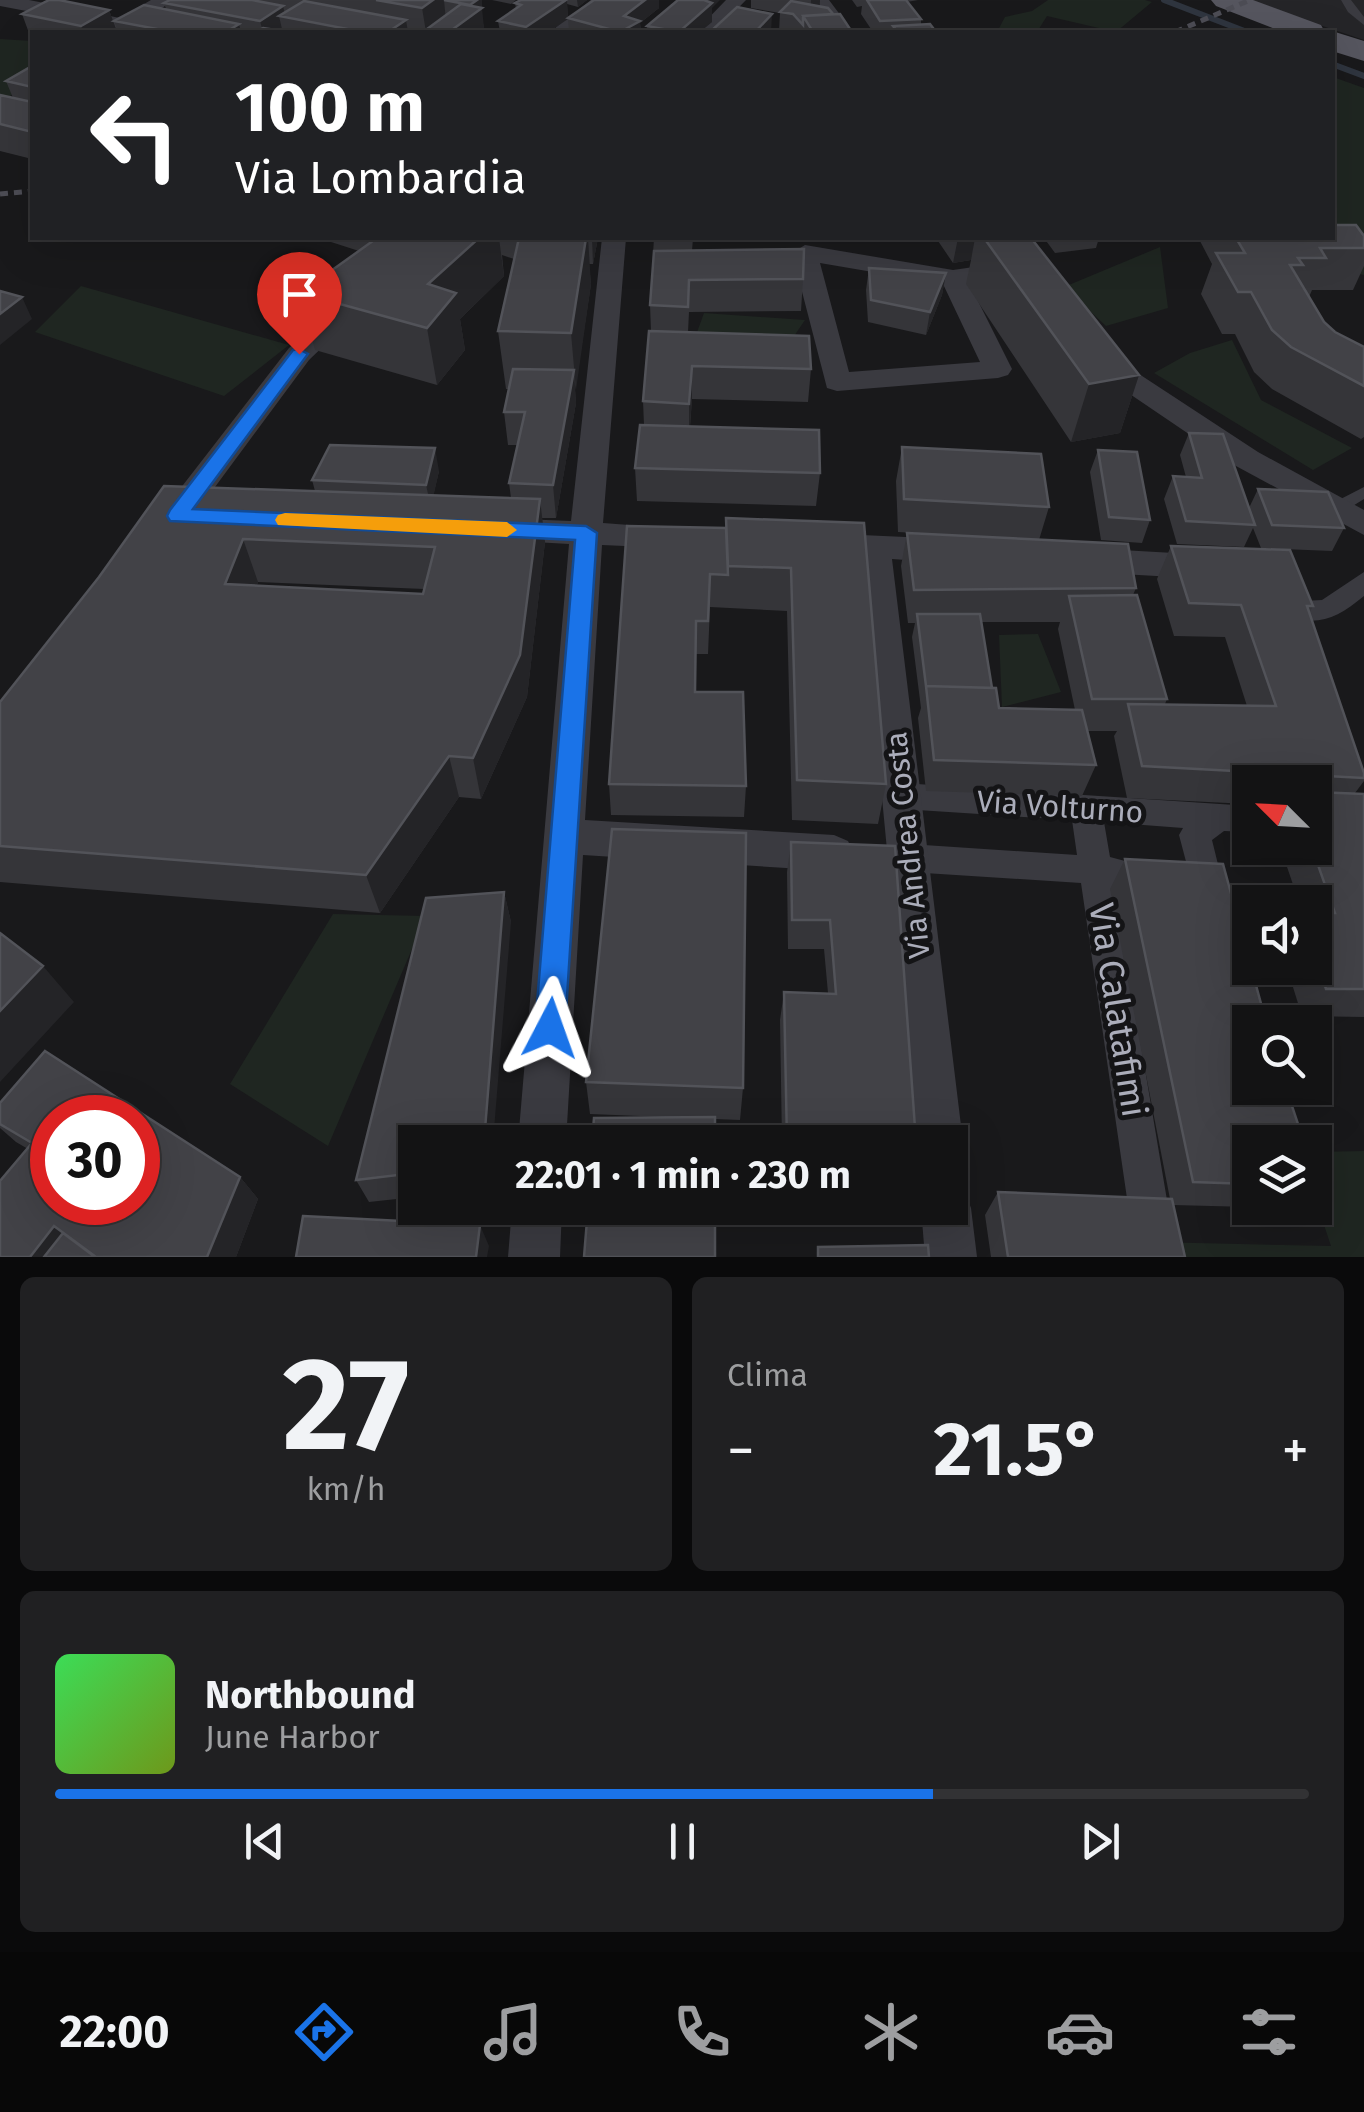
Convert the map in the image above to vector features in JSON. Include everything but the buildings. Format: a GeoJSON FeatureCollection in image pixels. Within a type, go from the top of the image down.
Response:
{"type":"FeatureCollection","features":[{"type":"Feature","properties":{"kind":"main road"},"geometry":{"type":"LineString","coordinates":[[1226,0],[1305,30]]}},
{"type":"Feature","properties":{"kind":"main road"},"geometry":{"type":"LineString","coordinates":[[1335,41],[1364,52]]}},
{"type":"Feature","properties":{"kind":"street"},"geometry":{"type":"LineString","coordinates":[[0,0],[126,28],[166,0]]}},
{"type":"Feature","properties":{"kind":"street"},"geometry":{"type":"LineString","coordinates":[[561,30],[603,0]]}},
{"type":"Feature","properties":{"kind":"street"},"geometry":{"type":"LineString","coordinates":[[706,30],[737,0]]}},
{"type":"Feature","properties":{"kind":"street"},"geometry":{"type":"LineString","coordinates":[[820,0],[842,30]]}},
{"type":"Feature","properties":{"kind":"street"},"geometry":{"type":"LineString","coordinates":[[543,1125],[586,533],[614,240]]}},
{"type":"Feature","properties":{"kind":"street"},"geometry":{"type":"LineString","coordinates":[[952,278],[998,368],[837,382],[805,253],[952,278],[1022,277],[995,240]]}},
{"type":"Feature","properties":{"kind":"street"},"geometry":{"type":"LineString","coordinates":[[216,517],[171,522],[299,354],[331,322],[374,290]]}},
{"type":"Feature","properties":{"kind":"street"},"geometry":{"type":"LineString","coordinates":[[1079,344],[1247,459],[1355,508]]}},
{"type":"Feature","properties":{"kind":"street"},"geometry":{"type":"LineString","coordinates":[[469,528],[702,538]]}},
{"type":"Feature","properties":{"kind":"street"},"geometry":{"type":"LineString","coordinates":[[778,542],[991,554]]}},
{"type":"Feature","properties":{"kind":"street","name":"Via Andrea Costa"},"geometry":{"type":"LineString","coordinates":[[874,547],[938,1125]]}},
{"type":"Feature","properties":{"kind":"street"},"geometry":{"type":"LineString","coordinates":[[1050,558],[1244,569]]}},
{"type":"Feature","properties":{"kind":"street"},"geometry":{"type":"LineString","coordinates":[[1283,572],[1298,625],[1328,610],[1364,582]]}},
{"type":"Feature","properties":{"kind":"street","name":"Via Volturno"},"geometry":{"type":"LineString","coordinates":[[902,796],[1232,818]]}},
{"type":"Feature","properties":{"kind":"street","name":"Via Calatafimi"},"geometry":{"type":"LineString","coordinates":[[1086,808],[1149,1212]]}},
{"type":"Feature","properties":{"kind":"street","name":"Via Volturno"},"geometry":{"type":"LineString","coordinates":[[1220,935],[1194,834],[1232,819]]}},
{"type":"Feature","properties":{"kind":"street"},"geometry":{"type":"LineString","coordinates":[[563,836],[1205,877]]}},
{"type":"Feature","properties":{"kind":"street"},"geometry":{"type":"LineString","coordinates":[[534,1257],[537,1225]]}},
{"type":"Feature","properties":{"kind":"street"},"geometry":{"type":"LineString","coordinates":[[948,1225],[952,1257]]}},
{"type":"Feature","properties":{"kind":"lane"},"geometry":{"type":"LineString","coordinates":[[1346,0],[1364,22]]}},
{"type":"Feature","properties":{"kind":"shaded area"},"geometry":{"type":"Polygon","coordinates":[[[1048,0],[1152,2],[1118,30],[1047,16],[1038,30],[998,30],[1005,17],[1032,11],[1048,0]]]}},
{"type":"Feature","properties":{"kind":"shaded area"},"geometry":{"type":"Polygon","coordinates":[[[1252,0],[1364,0],[1364,40],[1335,30],[1252,0]]]}},
{"type":"Feature","properties":{"kind":"shaded area"},"geometry":{"type":"Polygon","coordinates":[[[0,39],[30,41],[30,84],[0,102],[0,39]]]}},
{"type":"Feature","properties":{"kind":"shaded area"},"geometry":{"type":"Polygon","coordinates":[[[1335,78],[1364,88],[1364,275],[1203,240],[1335,240],[1335,78]]]}},
{"type":"Feature","properties":{"kind":"shaded area"},"geometry":{"type":"Polygon","coordinates":[[[1160,247],[1168,308],[1106,326],[1064,287],[1160,247]]]}},
{"type":"Feature","properties":{"kind":"shaded area"},"geometry":{"type":"Polygon","coordinates":[[[81,286],[289,345],[224,396],[35,332],[81,286]]]}},
{"type":"Feature","properties":{"kind":"shaded area"},"geometry":{"type":"Polygon","coordinates":[[[704,313],[805,320],[784,351],[696,335],[704,313]]]}},
{"type":"Feature","properties":{"kind":"shaded area"},"geometry":{"type":"Polygon","coordinates":[[[1232,340],[1261,400],[1352,448],[1313,470],[1154,373],[1190,353],[1232,340]]]}},
{"type":"Feature","properties":{"kind":"shaded area"},"geometry":{"type":"Polygon","coordinates":[[[1038,634],[1061,692],[1002,707],[999,635],[1038,634]]]}},
{"type":"Feature","properties":{"kind":"shaded area"},"geometry":{"type":"Polygon","coordinates":[[[333,914],[426,916],[328,1146],[230,1084],[333,914]]]}},
{"type":"Feature","properties":{"kind":"shaded area"},"geometry":{"type":"Polygon","coordinates":[[[1364,1151],[1364,1257],[1157,1257],[1153,1242],[1331,1246],[1324,1225],[1332,1225],[1332,1152],[1364,1151]]]}},
{"type":"Feature","properties":{"kind":"waterway"},"geometry":{"type":"LineString","coordinates":[[1164,0],[1242,30]]}},
{"type":"Feature","properties":{"kind":"waterway"},"geometry":{"type":"LineString","coordinates":[[1335,65],[1364,76]]}},
{"type":"Feature","properties":{"kind":"railway"},"geometry":{"type":"LineString","coordinates":[[1180,30],[1250,0]]}},
{"type":"Feature","properties":{"kind":"railway"},"geometry":{"type":"LineString","coordinates":[[0,194],[30,191]]}},
{"type":"Feature","properties":{"kind":"slow traffic"},"geometry":{"type":"LineString","coordinates":[[285,520],[507,530]]}},
{"type":"Feature","properties":{"kind":"route"},"geometry":{"type":"LineString","coordinates":[[299,354],[177,516],[586,533],[550,1028]]}}]}
